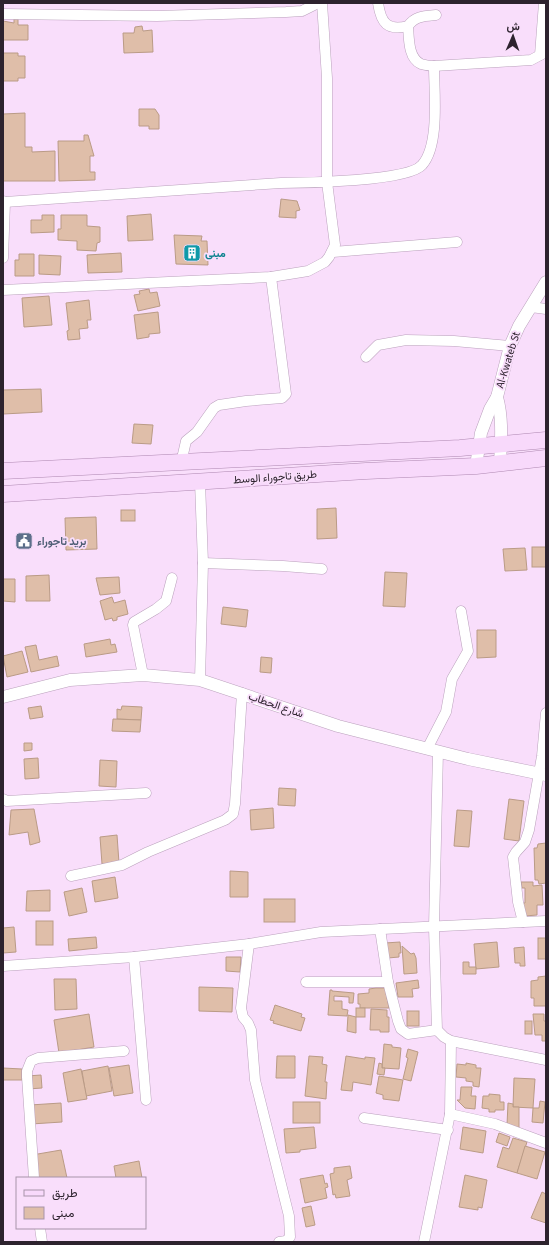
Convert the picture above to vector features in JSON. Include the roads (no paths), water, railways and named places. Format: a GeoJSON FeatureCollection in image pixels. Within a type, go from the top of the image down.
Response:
{"type":"FeatureCollection","features":[{"type":"Feature","properties":{"kind":"main road"},"geometry":{"type":"LineString","coordinates":[[3,471],[182,463],[500,445],[546,440]]}},
{"type":"Feature","properties":{"kind":"main road","name":"طريق تاجوراء الوسط"},"geometry":{"type":"LineString","coordinates":[[3,494],[366,471],[476,466],[546,458]]}},
{"type":"Feature","properties":{"kind":"street"},"geometry":{"type":"LineString","coordinates":[[3,14],[157,16],[286,12],[302,11],[318,3]]}},
{"type":"Feature","properties":{"kind":"street"},"geometry":{"type":"LineString","coordinates":[[3,290],[272,277],[308,271],[324,262],[333,252],[335,245],[327,182],[327,78],[322,3]]}},
{"type":"Feature","properties":{"kind":"street"},"geometry":{"type":"LineString","coordinates":[[378,3],[383,21],[387,25],[400,28],[408,26]]}},
{"type":"Feature","properties":{"kind":"street"},"geometry":{"type":"LineString","coordinates":[[436,15],[419,17],[412,20],[408,26],[410,50],[415,60],[422,64],[434,66],[531,60],[543,54],[544,3]]}},
{"type":"Feature","properties":{"kind":"street"},"geometry":{"type":"LineString","coordinates":[[3,258],[4,202],[266,184],[327,182],[400,175],[413,171],[422,166],[431,147],[434,133],[434,66]]}},
{"type":"Feature","properties":{"kind":"street"},"geometry":{"type":"LineString","coordinates":[[333,252],[457,242]]}},
{"type":"Feature","properties":{"kind":"street"},"geometry":{"type":"LineString","coordinates":[[182,463],[186,441],[197,432],[214,408],[219,405],[246,401],[282,398],[286,394],[272,277]]}},
{"type":"Feature","properties":{"kind":"street","name":"Al-Kwateb St"},"geometry":{"type":"LineString","coordinates":[[497,397],[510,346],[516,332],[546,282]]}},
{"type":"Feature","properties":{"kind":"street"},"geometry":{"type":"LineString","coordinates":[[531,307],[546,309]]}},
{"type":"Feature","properties":{"kind":"street"},"geometry":{"type":"LineString","coordinates":[[366,357],[378,345],[406,340],[454,341],[510,346]]}},
{"type":"Feature","properties":{"kind":"street"},"geometry":{"type":"LineString","coordinates":[[497,397],[501,421],[500,464]]}},
{"type":"Feature","properties":{"kind":"street"},"geometry":{"type":"LineString","coordinates":[[476,466],[478,446],[485,421],[497,397]]}},
{"type":"Feature","properties":{"kind":"street"},"geometry":{"type":"LineString","coordinates":[[200,482],[203,563],[200,680]]}},
{"type":"Feature","properties":{"kind":"street"},"geometry":{"type":"LineString","coordinates":[[203,563],[322,569]]}},
{"type":"Feature","properties":{"kind":"street"},"geometry":{"type":"LineString","coordinates":[[143,675],[133,626],[134,622],[156,610],[166,601],[172,578]]}},
{"type":"Feature","properties":{"kind":"street"},"geometry":{"type":"LineString","coordinates":[[461,611],[468,651],[452,679],[446,712],[432,750],[437,1030],[444,1038],[451,1041],[546,1060]]}},
{"type":"Feature","properties":{"kind":"street","name":"شارع الحطاب"},"geometry":{"type":"LineString","coordinates":[[3,697],[70,680],[143,675],[200,680],[338,726],[432,750],[542,775]]}},
{"type":"Feature","properties":{"kind":"street"},"geometry":{"type":"LineString","coordinates":[[71,876],[122,865],[148,852],[225,820],[233,814],[235,804],[242,694]]}},
{"type":"Feature","properties":{"kind":"street"},"geometry":{"type":"LineString","coordinates":[[523,922],[518,902],[513,857],[526,842],[542,775],[546,713]]}},
{"type":"Feature","properties":{"kind":"street"},"geometry":{"type":"LineString","coordinates":[[3,799],[7,801],[146,793]]}},
{"type":"Feature","properties":{"kind":"street"},"geometry":{"type":"LineString","coordinates":[[3,966],[134,957],[249,944],[321,932],[546,921]]}},
{"type":"Feature","properties":{"kind":"street"},"geometry":{"type":"LineString","coordinates":[[380,929],[388,982],[398,1021],[403,1031],[408,1034],[415,1034],[437,1030]]}},
{"type":"Feature","properties":{"kind":"street"},"geometry":{"type":"LineString","coordinates":[[249,944],[241,1008],[243,1016],[251,1030],[255,1080],[289,1216],[290,1237],[286,1241],[279,1242]]}},
{"type":"Feature","properties":{"kind":"street"},"geometry":{"type":"LineString","coordinates":[[134,957],[146,1100]]}},
{"type":"Feature","properties":{"kind":"street"},"geometry":{"type":"LineString","coordinates":[[306,982],[388,982]]}},
{"type":"Feature","properties":{"kind":"street"},"geometry":{"type":"LineString","coordinates":[[424,1242],[448,1130],[450,1114],[451,1041]]}},
{"type":"Feature","properties":{"kind":"street"},"geometry":{"type":"LineString","coordinates":[[34,1177],[27,1077],[27,1070],[31,1061],[38,1058],[124,1051]]}},
{"type":"Feature","properties":{"kind":"street"},"geometry":{"type":"LineString","coordinates":[[450,1114],[495,1124],[546,1143]]}},
{"type":"Feature","properties":{"kind":"street"},"geometry":{"type":"LineString","coordinates":[[364,1118],[448,1130]]}},
{"type":"Feature","properties":{"kind":"street"},"geometry":{"type":"LineString","coordinates":[[40,1229],[42,1242]]}},
{"type":"Feature","properties":{"kind":"place","name":"مبنى"},"geometry":{"type":"Point","coordinates":[192,253]}},
{"type":"Feature","properties":{"kind":"place","name":"بريد تاجوراء"},"geometry":{"type":"Point","coordinates":[24,541]}}]}
